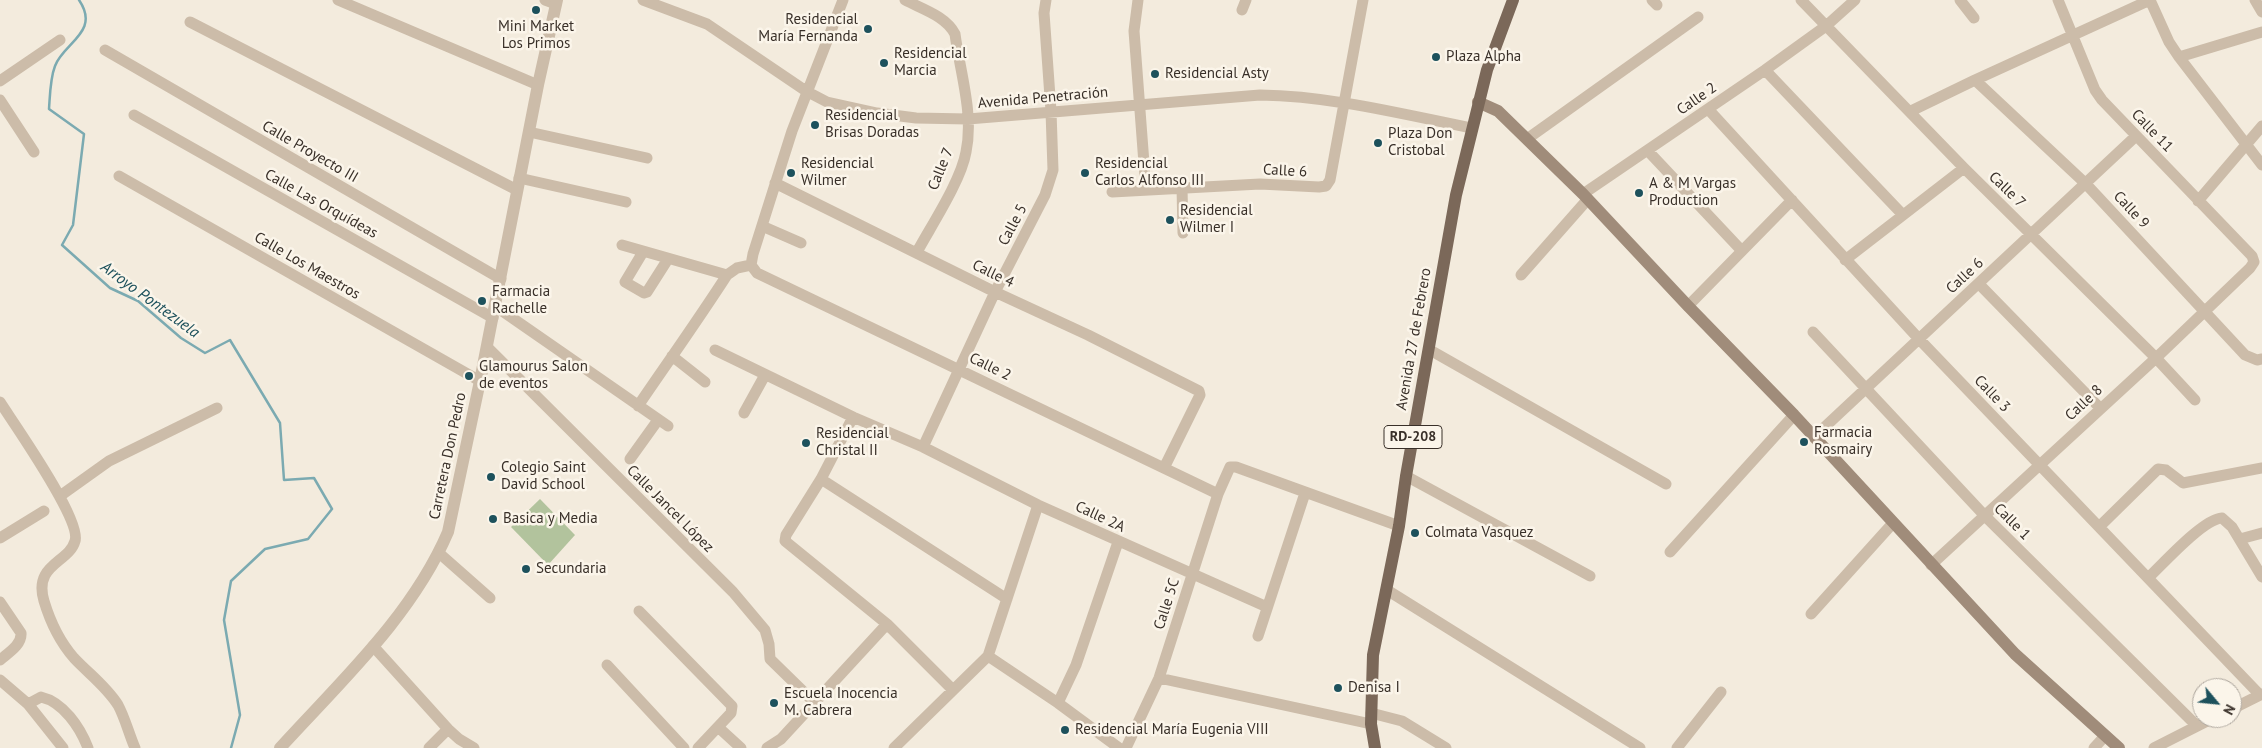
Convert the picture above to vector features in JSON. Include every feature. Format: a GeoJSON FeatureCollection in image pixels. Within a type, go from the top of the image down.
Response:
{"type":"FeatureCollection","features":[{"type":"Feature","properties":{"kind":"main road","name":"Avenida 27 de Febrero"},"geometry":{"type":"LineString","coordinates":[[1375,748],[1371,718],[1373,655],[1399,526],[1406,476],[1430,350],[1456,195],[1487,70],[1513,0]]}},
{"type":"Feature","properties":{"kind":"main road"},"geometry":{"type":"LineString","coordinates":[[1478,102],[1498,111],[1585,197],[1794,415],[2015,654],[2119,748]]}},
{"type":"Feature","properties":{"kind":"street"},"geometry":{"type":"LineString","coordinates":[[338,0],[538,85]]}},
{"type":"Feature","properties":{"kind":"street","name":"Avenida Penetración"},"geometry":{"type":"LineString","coordinates":[[642,0],[708,24],[806,91],[827,102],[877,114],[916,118],[968,119],[1260,95],[1290,96],[1343,103],[1472,128]]}},
{"type":"Feature","properties":{"kind":"street"},"geometry":{"type":"LineString","coordinates":[[638,406],[682,344],[727,275],[737,268],[751,265],[775,183],[806,91],[843,0]]}},
{"type":"Feature","properties":{"kind":"street","name":"Calle 7"},"geometry":{"type":"LineString","coordinates":[[905,0],[940,18],[951,27],[955,34],[968,119],[966,153],[952,189],[917,252]]}},
{"type":"Feature","properties":{"kind":"street","name":"Calle 5"},"geometry":{"type":"LineString","coordinates":[[923,447],[995,292],[1045,195],[1053,170],[1044,13],[1046,0]]}},
{"type":"Feature","properties":{"kind":"street"},"geometry":{"type":"LineString","coordinates":[[1138,0],[1134,31],[1138,106],[1146,190]]}},
{"type":"Feature","properties":{"kind":"street","name":"Calle 6"},"geometry":{"type":"LineString","coordinates":[[1112,192],[1260,184],[1326,186],[1330,180],[1363,0]]}},
{"type":"Feature","properties":{"kind":"street","name":"Calle 7"},"geometry":{"type":"LineString","coordinates":[[1801,0],[1964,168],[2156,358],[2195,400]]}},
{"type":"Feature","properties":{"kind":"street","name":"Calle 2"},"geometry":{"type":"LineString","coordinates":[[1521,275],[1585,197],[1826,26],[1855,0]]}},
{"type":"Feature","properties":{"kind":"street"},"geometry":{"type":"LineString","coordinates":[[1960,0],[1974,18]]}},
{"type":"Feature","properties":{"kind":"street","name":"Calle 11"},"geometry":{"type":"LineString","coordinates":[[2058,0],[2095,90],[2136,136],[2252,256],[2254,262]]}},
{"type":"Feature","properties":{"kind":"street"},"geometry":{"type":"LineString","coordinates":[[1910,111],[2150,0],[2168,42],[2262,165]]}},
{"type":"Feature","properties":{"kind":"street"},"geometry":{"type":"LineString","coordinates":[[2255,0],[2262,12]]}},
{"type":"Feature","properties":{"kind":"street","name":"Carretera Don Pedro"},"geometry":{"type":"LineString","coordinates":[[280,748],[373,646],[398,615],[439,553],[448,532],[487,348],[553,1]]}},
{"type":"Feature","properties":{"kind":"street"},"geometry":{"type":"LineString","coordinates":[[1527,139],[1698,17]]}},
{"type":"Feature","properties":{"kind":"street"},"geometry":{"type":"LineString","coordinates":[[190,22],[518,184],[626,202]]}},
{"type":"Feature","properties":{"kind":"street"},"geometry":{"type":"LineString","coordinates":[[2179,57],[2262,32]]}},
{"type":"Feature","properties":{"kind":"street"},"geometry":{"type":"LineString","coordinates":[[0,81],[60,40]]}},
{"type":"Feature","properties":{"kind":"street","name":"Calle Proyecto III"},"geometry":{"type":"LineString","coordinates":[[104,50],[500,279]]}},
{"type":"Feature","properties":{"kind":"street"},"geometry":{"type":"LineString","coordinates":[[1765,70],[1904,215]]}},
{"type":"Feature","properties":{"kind":"street","name":"Calle 9"},"geometry":{"type":"LineString","coordinates":[[1975,80],[2086,184],[2245,355],[2257,360],[2262,359]]}},
{"type":"Feature","properties":{"kind":"street"},"geometry":{"type":"LineString","coordinates":[[0,100],[34,152]]}},
{"type":"Feature","properties":{"kind":"street","name":"Calle 3"},"geometry":{"type":"LineString","coordinates":[[1708,109],[1919,339],[2261,694]]}},
{"type":"Feature","properties":{"kind":"street","name":"Calle Las Orquídeas"},"geometry":{"type":"LineString","coordinates":[[134,115],[494,312],[663,423],[630,459]]}},
{"type":"Feature","properties":{"kind":"street"},"geometry":{"type":"LineString","coordinates":[[2198,201],[2262,126]]}},
{"type":"Feature","properties":{"kind":"street"},"geometry":{"type":"LineString","coordinates":[[529,132],[647,158]]}},
{"type":"Feature","properties":{"kind":"street","name":"Calle 6"},"geometry":{"type":"LineString","coordinates":[[1814,437],[2136,136]]}},
{"type":"Feature","properties":{"kind":"street"},"geometry":{"type":"LineString","coordinates":[[1648,151],[1742,251]]}},
{"type":"Feature","properties":{"kind":"street"},"geometry":{"type":"LineString","coordinates":[[1845,260],[1964,168]]}},
{"type":"Feature","properties":{"kind":"street","name":"Calle Los Maestros"},"geometry":{"type":"LineString","coordinates":[[119,176],[480,381]]}},
{"type":"Feature","properties":{"kind":"street","name":"Calle 4"},"geometry":{"type":"LineString","coordinates":[[775,183],[1199,391],[1200,395],[1164,468]]}},
{"type":"Feature","properties":{"kind":"street"},"geometry":{"type":"LineString","coordinates":[[1182,187],[1183,233]]}},
{"type":"Feature","properties":{"kind":"street"},"geometry":{"type":"LineString","coordinates":[[1688,306],[1792,200]]}},
{"type":"Feature","properties":{"kind":"street"},"geometry":{"type":"LineString","coordinates":[[762,226],[801,243]]}},
{"type":"Feature","properties":{"kind":"street"},"geometry":{"type":"LineString","coordinates":[[622,245],[727,275]]}},
{"type":"Feature","properties":{"kind":"street"},"geometry":{"type":"LineString","coordinates":[[643,252],[625,282],[644,293],[647,292],[668,259]]}},
{"type":"Feature","properties":{"kind":"street","name":"Calle 8"},"geometry":{"type":"LineString","coordinates":[[1931,564],[2156,358],[2254,262]]}},
{"type":"Feature","properties":{"kind":"street","name":"Calle 2"},"geometry":{"type":"LineString","coordinates":[[751,265],[757,272],[1218,494]]}},
{"type":"Feature","properties":{"kind":"street"},"geometry":{"type":"LineString","coordinates":[[1979,284],[2100,408]]}},
{"type":"Feature","properties":{"kind":"street","name":"Calle 1"},"geometry":{"type":"LineString","coordinates":[[1813,332],[1985,516],[2192,721]]}},
{"type":"Feature","properties":{"kind":"street","name":"Calle Jancel López"},"geometry":{"type":"LineString","coordinates":[[487,348],[733,592],[765,630],[770,659],[814,702]]}},
{"type":"Feature","properties":{"kind":"street","name":"Calle 2A"},"geometry":{"type":"LineString","coordinates":[[715,350],[853,417],[923,447],[1038,505],[1267,607]]}},
{"type":"Feature","properties":{"kind":"street"},"geometry":{"type":"LineString","coordinates":[[1430,350],[1666,484]]}},
{"type":"Feature","properties":{"kind":"street"},"geometry":{"type":"LineString","coordinates":[[672,356],[705,382]]}},
{"type":"Feature","properties":{"kind":"street"},"geometry":{"type":"LineString","coordinates":[[744,413],[765,375]]}},
{"type":"Feature","properties":{"kind":"street"},"geometry":{"type":"LineString","coordinates":[[0,402],[60,496],[76,532],[76,541],[73,547],[52,565],[44,578],[42,590],[44,601],[56,631],[69,651],[101,682],[119,706],[135,748]]}},
{"type":"Feature","properties":{"kind":"street"},"geometry":{"type":"LineString","coordinates":[[60,496],[109,461],[217,408]]}},
{"type":"Feature","properties":{"kind":"street"},"geometry":{"type":"LineString","coordinates":[[1670,552],[1794,415]]}},
{"type":"Feature","properties":{"kind":"street"},"geometry":{"type":"LineString","coordinates":[[853,417],[821,479],[791,522],[784,541],[887,624],[953,690]]}},
{"type":"Feature","properties":{"kind":"street","name":"Calle 5C"},"geometry":{"type":"LineString","coordinates":[[1126,748],[1159,678],[1218,494],[1230,467],[1236,467],[1305,492]]}},
{"type":"Feature","properties":{"kind":"street"},"geometry":{"type":"LineString","coordinates":[[2099,527],[2158,469],[2166,470],[2183,483],[2262,468]]}},
{"type":"Feature","properties":{"kind":"street"},"geometry":{"type":"LineString","coordinates":[[1406,476],[1590,576]]}},
{"type":"Feature","properties":{"kind":"street"},"geometry":{"type":"LineString","coordinates":[[821,479],[1007,599]]}},
{"type":"Feature","properties":{"kind":"street"},"geometry":{"type":"LineString","coordinates":[[1258,636],[1305,492],[1399,526]]}},
{"type":"Feature","properties":{"kind":"street"},"geometry":{"type":"LineString","coordinates":[[894,748],[988,656],[1038,505]]}},
{"type":"Feature","properties":{"kind":"street"},"geometry":{"type":"LineString","coordinates":[[0,538],[44,511]]}},
{"type":"Feature","properties":{"kind":"street"},"geometry":{"type":"LineString","coordinates":[[2148,578],[2199,530],[2217,518],[2227,521],[2262,577]]}},
{"type":"Feature","properties":{"kind":"street"},"geometry":{"type":"LineString","coordinates":[[1811,614],[1893,523]]}},
{"type":"Feature","properties":{"kind":"street"},"geometry":{"type":"LineString","coordinates":[[2240,539],[2262,533]]}},
{"type":"Feature","properties":{"kind":"street"},"geometry":{"type":"LineString","coordinates":[[1058,703],[1076,665],[1118,542]]}},
{"type":"Feature","properties":{"kind":"street"},"geometry":{"type":"LineString","coordinates":[[439,553],[490,598]]}},
{"type":"Feature","properties":{"kind":"street"},"geometry":{"type":"LineString","coordinates":[[1387,590],[1640,748]]}},
{"type":"Feature","properties":{"kind":"street"},"geometry":{"type":"LineString","coordinates":[[0,602],[21,633],[22,638],[19,644],[0,660]]}},
{"type":"Feature","properties":{"kind":"street"},"geometry":{"type":"LineString","coordinates":[[639,611],[732,708],[731,713],[698,748]]}},
{"type":"Feature","properties":{"kind":"street"},"geometry":{"type":"LineString","coordinates":[[767,748],[779,744],[814,702],[887,624]]}},
{"type":"Feature","properties":{"kind":"street"},"geometry":{"type":"LineString","coordinates":[[373,646],[448,729],[459,739],[474,748]]}},
{"type":"Feature","properties":{"kind":"street"},"geometry":{"type":"LineString","coordinates":[[988,656],[1058,703],[1119,748]]}},
{"type":"Feature","properties":{"kind":"street"},"geometry":{"type":"LineString","coordinates":[[607,665],[684,748]]}},
{"type":"Feature","properties":{"kind":"street"},"geometry":{"type":"LineString","coordinates":[[1159,678],[1371,718],[1402,720],[1446,748]]}},
{"type":"Feature","properties":{"kind":"street"},"geometry":{"type":"LineString","coordinates":[[0,680],[28,704],[63,748]]}},
{"type":"Feature","properties":{"kind":"street"},"geometry":{"type":"LineString","coordinates":[[1677,748],[1721,692]]}},
{"type":"Feature","properties":{"kind":"street"},"geometry":{"type":"LineString","coordinates":[[2242,704],[2261,694]]}},
{"type":"Feature","properties":{"kind":"street"},"geometry":{"type":"LineString","coordinates":[[28,704],[41,697],[52,699],[71,717],[88,748]]}},
{"type":"Feature","properties":{"kind":"street"},"geometry":{"type":"LineString","coordinates":[[718,727],[740,748]]}},
{"type":"Feature","properties":{"kind":"street"},"geometry":{"type":"LineString","coordinates":[[2154,748],[2193,728]]}},
{"type":"Feature","properties":{"kind":"street"},"geometry":{"type":"LineString","coordinates":[[429,748],[448,729]]}},
{"type":"Feature","properties":{"kind":"street"},"geometry":{"type":"LineString","coordinates":[[2094,748],[2105,736]]}},
{"type":"Feature","properties":{"kind":"green space"},"geometry":{"type":"Polygon","coordinates":[[[540,499],[575,535],[548,565],[511,527],[540,499]]]}},
{"type":"Feature","properties":{"kind":"waterway","name":"Arroyo Pontezuela"},"geometry":{"type":"LineString","coordinates":[[79,0],[85,11],[86,21],[78,36],[59,58],[52,76],[50,93],[49,109],[84,134],[73,225],[62,245],[110,288],[138,301],[181,338],[205,353],[230,340],[280,423],[284,480],[314,478],[332,509],[308,539],[265,549],[231,581],[224,620],[240,715],[231,748]]}},
{"type":"Feature","properties":{"kind":"place","name":"Mini Market Los Primos"},"geometry":{"type":"Point","coordinates":[536,10]}},
{"type":"Feature","properties":{"kind":"place","name":"Residencial María Fernanda"},"geometry":{"type":"Point","coordinates":[868,29]}},
{"type":"Feature","properties":{"kind":"place","name":"Plaza Alpha"},"geometry":{"type":"Point","coordinates":[1436,57]}},
{"type":"Feature","properties":{"kind":"place","name":"Residencial Marcia"},"geometry":{"type":"Point","coordinates":[884,63]}},
{"type":"Feature","properties":{"kind":"place","name":"Residencial Asty"},"geometry":{"type":"Point","coordinates":[1155,74]}},
{"type":"Feature","properties":{"kind":"place","name":"Residencial Brisas Doradas"},"geometry":{"type":"Point","coordinates":[815,125]}},
{"type":"Feature","properties":{"kind":"place","name":"Plaza Don Cristobal"},"geometry":{"type":"Point","coordinates":[1378,143]}},
{"type":"Feature","properties":{"kind":"place","name":"Residencial Wilmer"},"geometry":{"type":"Point","coordinates":[791,173]}},
{"type":"Feature","properties":{"kind":"place","name":"Residencial Carlos Alfonso III"},"geometry":{"type":"Point","coordinates":[1085,173]}},
{"type":"Feature","properties":{"kind":"place","name":"A & M Vargas Production"},"geometry":{"type":"Point","coordinates":[1639,193]}},
{"type":"Feature","properties":{"kind":"place","name":"Residencial Wilmer I"},"geometry":{"type":"Point","coordinates":[1170,220]}},
{"type":"Feature","properties":{"kind":"place","name":"Farmacia Rachelle"},"geometry":{"type":"Point","coordinates":[482,301]}},
{"type":"Feature","properties":{"kind":"place","name":"Glamourus Salon de eventos"},"geometry":{"type":"Point","coordinates":[469,376]}},
{"type":"Feature","properties":{"kind":"place","name":"Farmacia Rosmairy"},"geometry":{"type":"Point","coordinates":[1804,442]}},
{"type":"Feature","properties":{"kind":"place","name":"Residencial Christal II"},"geometry":{"type":"Point","coordinates":[806,443]}},
{"type":"Feature","properties":{"kind":"place","name":"Colegio Saint David School"},"geometry":{"type":"Point","coordinates":[491,477]}},
{"type":"Feature","properties":{"kind":"place","name":"Basica y Media"},"geometry":{"type":"Point","coordinates":[493,519]}},
{"type":"Feature","properties":{"kind":"place","name":"Colmata Vasquez"},"geometry":{"type":"Point","coordinates":[1415,533]}},
{"type":"Feature","properties":{"kind":"place","name":"Secundaria"},"geometry":{"type":"Point","coordinates":[526,569]}},
{"type":"Feature","properties":{"kind":"place","name":"Denisa I"},"geometry":{"type":"Point","coordinates":[1338,688]}},
{"type":"Feature","properties":{"kind":"place","name":"Escuela Inocencia M. Cabrera"},"geometry":{"type":"Point","coordinates":[774,703]}},
{"type":"Feature","properties":{"kind":"place","name":"Residencial María Eugenia VIII"},"geometry":{"type":"Point","coordinates":[1065,730]}}]}
